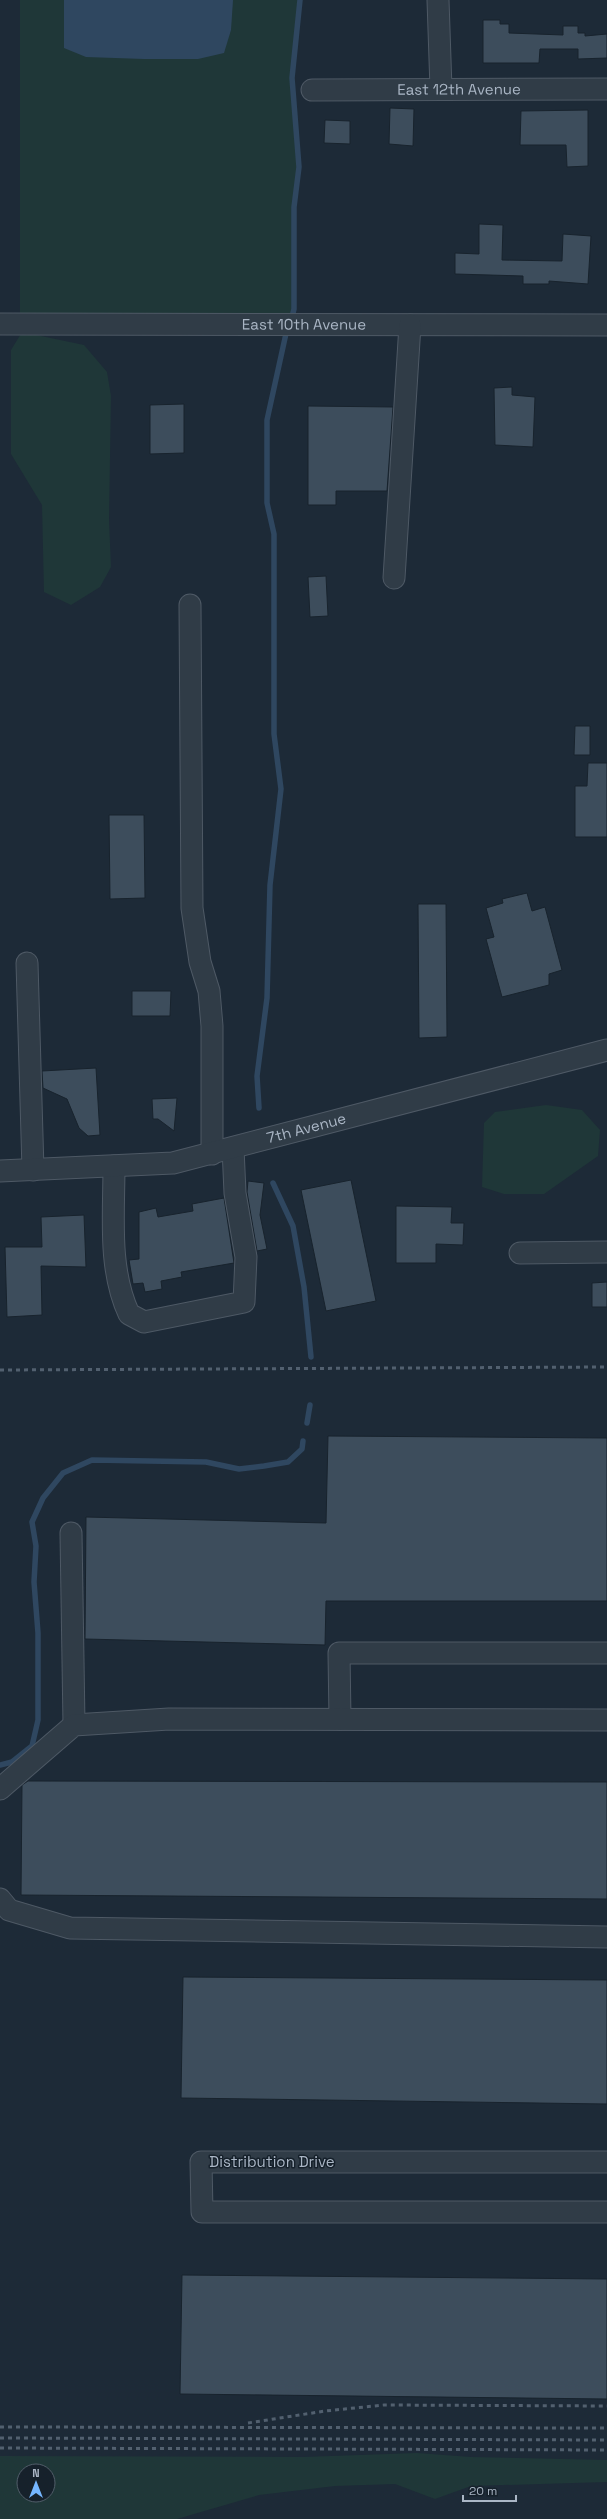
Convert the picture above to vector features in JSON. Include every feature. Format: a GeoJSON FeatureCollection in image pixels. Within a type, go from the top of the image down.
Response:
{"type":"FeatureCollection","features":[{"type":"Feature","properties":{"kind":"street"},"geometry":{"type":"LineString","coordinates":[[438,0],[441,89]]}},
{"type":"Feature","properties":{"kind":"street","name":"East 12th Avenue"},"geometry":{"type":"LineString","coordinates":[[312,90],[607,89]]}},
{"type":"Feature","properties":{"kind":"street","name":"East 10th Avenue"},"geometry":{"type":"LineString","coordinates":[[0,324],[607,325]]}},
{"type":"Feature","properties":{"kind":"street"},"geometry":{"type":"LineString","coordinates":[[394,578],[410,325]]}},
{"type":"Feature","properties":{"kind":"street"},"geometry":{"type":"LineString","coordinates":[[190,605],[192,908],[200,962],[209,991],[212,1026],[212,1154]]}},
{"type":"Feature","properties":{"kind":"street"},"geometry":{"type":"LineString","coordinates":[[27,963],[33,1170]]}},
{"type":"Feature","properties":{"kind":"street","name":"7th Avenue"},"geometry":{"type":"LineString","coordinates":[[0,1171],[173,1164],[607,1050]]}},
{"type":"Feature","properties":{"kind":"street"},"geometry":{"type":"LineString","coordinates":[[114,1166],[114,1248],[122,1300],[129,1314],[144,1322],[244,1302],[246,1257],[235,1193],[234,1148]]}},
{"type":"Feature","properties":{"kind":"street"},"geometry":{"type":"LineString","coordinates":[[520,1253],[607,1252]]}},
{"type":"Feature","properties":{"kind":"street"},"geometry":{"type":"LineString","coordinates":[[71,1533],[74,1725]]}},
{"type":"Feature","properties":{"kind":"street"},"geometry":{"type":"LineString","coordinates":[[340,1719],[339,1653],[607,1653]]}},
{"type":"Feature","properties":{"kind":"street"},"geometry":{"type":"LineString","coordinates":[[0,1790],[74,1725],[170,1719],[607,1720]]}},
{"type":"Feature","properties":{"kind":"street"},"geometry":{"type":"LineString","coordinates":[[0,1899],[9,1910],[70,1928],[607,1936]]}},
{"type":"Feature","properties":{"kind":"street","name":"Distribution Drive"},"geometry":{"type":"LineString","coordinates":[[607,2162],[201,2162],[202,2212],[607,2212]]}},
{"type":"Feature","properties":{"kind":"green space"},"geometry":{"type":"Polygon","coordinates":[[[20,0],[300,0],[292,78],[299,167],[294,207],[294,309],[292,318],[20,320],[20,0]]]}},
{"type":"Feature","properties":{"kind":"green space"},"geometry":{"type":"Polygon","coordinates":[[[22,332],[84,345],[107,372],[111,396],[109,520],[111,567],[100,587],[71,605],[44,592],[42,505],[11,454],[11,350],[22,332]]]}},
{"type":"Feature","properties":{"kind":"green space"},"geometry":{"type":"Polygon","coordinates":[[[546,1105],[582,1110],[600,1130],[598,1156],[544,1194],[504,1194],[482,1187],[484,1123],[495,1112],[546,1105]]]}},
{"type":"Feature","properties":{"kind":"green space"},"geometry":{"type":"Polygon","coordinates":[[[417,2453],[471,2457],[607,2460],[607,2482],[471,2486],[435,2499],[395,2484],[335,2486],[259,2495],[177,2519],[0,2519],[0,2456],[303,2457],[417,2453]]]}},
{"type":"Feature","properties":{"kind":"water"},"geometry":{"type":"Polygon","coordinates":[[[64,0],[233,0],[231,30],[224,53],[198,59],[86,57],[64,48],[64,0]]]}},
{"type":"Feature","properties":{"kind":"building"},"geometry":{"type":"Polygon","coordinates":[[[483,20],[500,20],[500,24],[509,24],[509,33],[563,35],[563,26],[578,26],[578,33],[585,33],[585,36],[607,34],[607,58],[578,59],[578,49],[540,49],[539,63],[483,63],[483,20]]]}},
{"type":"Feature","properties":{"kind":"building"},"geometry":{"type":"Polygon","coordinates":[[[390,108],[414,109],[413,146],[389,144],[390,108]]]}},
{"type":"Feature","properties":{"kind":"building"},"geometry":{"type":"Polygon","coordinates":[[[588,110],[588,166],[567,167],[566,145],[520,145],[521,111],[588,110]]]}},
{"type":"Feature","properties":{"kind":"building"},"geometry":{"type":"Polygon","coordinates":[[[325,120],[350,121],[350,144],[324,143],[325,120]]]}},
{"type":"Feature","properties":{"kind":"building"},"geometry":{"type":"Polygon","coordinates":[[[479,224],[503,225],[502,260],[562,261],[563,234],[591,236],[588,284],[549,281],[549,284],[523,284],[523,276],[455,274],[455,253],[479,254],[479,224]]]}},
{"type":"Feature","properties":{"kind":"building"},"geometry":{"type":"Polygon","coordinates":[[[512,387],[512,395],[535,397],[533,447],[495,445],[494,388],[512,387]]]}},
{"type":"Feature","properties":{"kind":"building"},"geometry":{"type":"Polygon","coordinates":[[[184,404],[184,453],[150,454],[150,405],[184,404]]]}},
{"type":"Feature","properties":{"kind":"building"},"geometry":{"type":"Polygon","coordinates":[[[308,406],[393,407],[387,491],[336,491],[336,505],[308,505],[308,406]]]}},
{"type":"Feature","properties":{"kind":"building"},"geometry":{"type":"Polygon","coordinates":[[[326,576],[328,616],[310,617],[308,577],[326,576]]]}},
{"type":"Feature","properties":{"kind":"building"},"geometry":{"type":"Polygon","coordinates":[[[575,726],[590,726],[590,755],[574,755],[575,726]]]}},
{"type":"Feature","properties":{"kind":"building"},"geometry":{"type":"Polygon","coordinates":[[[588,763],[607,763],[607,837],[575,837],[575,786],[587,786],[588,763]]]}},
{"type":"Feature","properties":{"kind":"building"},"geometry":{"type":"Polygon","coordinates":[[[109,815],[144,815],[145,898],[110,899],[109,815]]]}},
{"type":"Feature","properties":{"kind":"building"},"geometry":{"type":"Polygon","coordinates":[[[527,893],[532,911],[545,907],[562,970],[549,974],[549,985],[502,997],[486,939],[494,937],[486,908],[503,903],[502,899],[527,893]]]}},
{"type":"Feature","properties":{"kind":"building"},"geometry":{"type":"Polygon","coordinates":[[[418,904],[446,904],[447,1037],[419,1038],[418,904]]]}},
{"type":"Feature","properties":{"kind":"building"},"geometry":{"type":"Polygon","coordinates":[[[132,991],[171,991],[170,1016],[132,1016],[132,991]]]}},
{"type":"Feature","properties":{"kind":"building"},"geometry":{"type":"Polygon","coordinates":[[[96,1068],[100,1135],[88,1136],[79,1128],[67,1099],[43,1088],[42,1071],[96,1068]]]}},
{"type":"Feature","properties":{"kind":"building"},"geometry":{"type":"Polygon","coordinates":[[[177,1098],[174,1131],[158,1119],[153,1119],[152,1099],[177,1098]]]}},
{"type":"Feature","properties":{"kind":"building"},"geometry":{"type":"Polygon","coordinates":[[[351,1180],[376,1301],[326,1311],[301,1190],[351,1180]]]}},
{"type":"Feature","properties":{"kind":"building"},"geometry":{"type":"Polygon","coordinates":[[[248,1181],[264,1183],[260,1215],[267,1249],[257,1251],[247,1192],[248,1181]]]}},
{"type":"Feature","properties":{"kind":"building"},"geometry":{"type":"Polygon","coordinates":[[[224,1198],[234,1263],[181,1272],[182,1277],[161,1281],[162,1289],[145,1292],[143,1283],[133,1284],[129,1260],[139,1259],[139,1212],[156,1208],[158,1217],[193,1211],[192,1204],[224,1198]]]}},
{"type":"Feature","properties":{"kind":"building"},"geometry":{"type":"Polygon","coordinates":[[[396,1206],[452,1207],[451,1223],[464,1223],[463,1245],[436,1244],[436,1263],[396,1263],[396,1206]]]}},
{"type":"Feature","properties":{"kind":"building"},"geometry":{"type":"Polygon","coordinates":[[[84,1215],[86,1267],[41,1266],[42,1315],[7,1317],[5,1247],[42,1247],[41,1217],[84,1215]]]}},
{"type":"Feature","properties":{"kind":"building"},"geometry":{"type":"Polygon","coordinates":[[[607,1282],[607,1307],[592,1307],[592,1283],[607,1282]]]}},
{"type":"Feature","properties":{"kind":"building"},"geometry":{"type":"Polygon","coordinates":[[[328,1436],[607,1438],[607,1601],[326,1601],[325,1645],[85,1639],[86,1517],[326,1523],[328,1436]]]}},
{"type":"Feature","properties":{"kind":"building"},"geometry":{"type":"Polygon","coordinates":[[[28,1781],[607,1782],[607,1899],[21,1895],[22,1785],[28,1781]]]}},
{"type":"Feature","properties":{"kind":"building"},"geometry":{"type":"Polygon","coordinates":[[[183,1977],[607,1980],[607,2104],[181,2098],[183,1977]]]}},
{"type":"Feature","properties":{"kind":"building"},"geometry":{"type":"Polygon","coordinates":[[[182,2275],[607,2279],[607,2399],[180,2394],[182,2275]]]}},
{"type":"Feature","properties":{"kind":"waterway"},"geometry":{"type":"LineString","coordinates":[[291,321],[294,309],[294,207],[299,167],[292,78],[300,0]]}},
{"type":"Feature","properties":{"kind":"waterway"},"geometry":{"type":"LineString","coordinates":[[259,1108],[257,1076],[267,998],[270,885],[281,789],[274,734],[274,534],[267,503],[267,420],[287,329]]}},
{"type":"Feature","properties":{"kind":"waterway"},"geometry":{"type":"LineString","coordinates":[[273,1183],[293,1226],[304,1287],[311,1357]]}},
{"type":"Feature","properties":{"kind":"waterway"},"geometry":{"type":"LineString","coordinates":[[307,1423],[310,1405]]}},
{"type":"Feature","properties":{"kind":"waterway"},"geometry":{"type":"LineString","coordinates":[[0,1765],[12,1762],[32,1746],[38,1720],[38,1633],[34,1582],[36,1546],[32,1522],[43,1498],[63,1473],[92,1460],[206,1462],[239,1469],[264,1466],[288,1462],[302,1449],[303,1441]]}},
{"type":"Feature","properties":{"kind":"railway"},"geometry":{"type":"LineString","coordinates":[[0,1370],[607,1367]]}},
{"type":"Feature","properties":{"kind":"railway"},"geometry":{"type":"LineString","coordinates":[[248,2423],[325,2411],[384,2405],[607,2406]]}},
{"type":"Feature","properties":{"kind":"railway"},"geometry":{"type":"LineString","coordinates":[[0,2427],[607,2428]]}},
{"type":"Feature","properties":{"kind":"railway"},"geometry":{"type":"LineString","coordinates":[[0,2438],[607,2440]]}},
{"type":"Feature","properties":{"kind":"railway"},"geometry":{"type":"LineString","coordinates":[[0,2448],[607,2450]]}}]}
